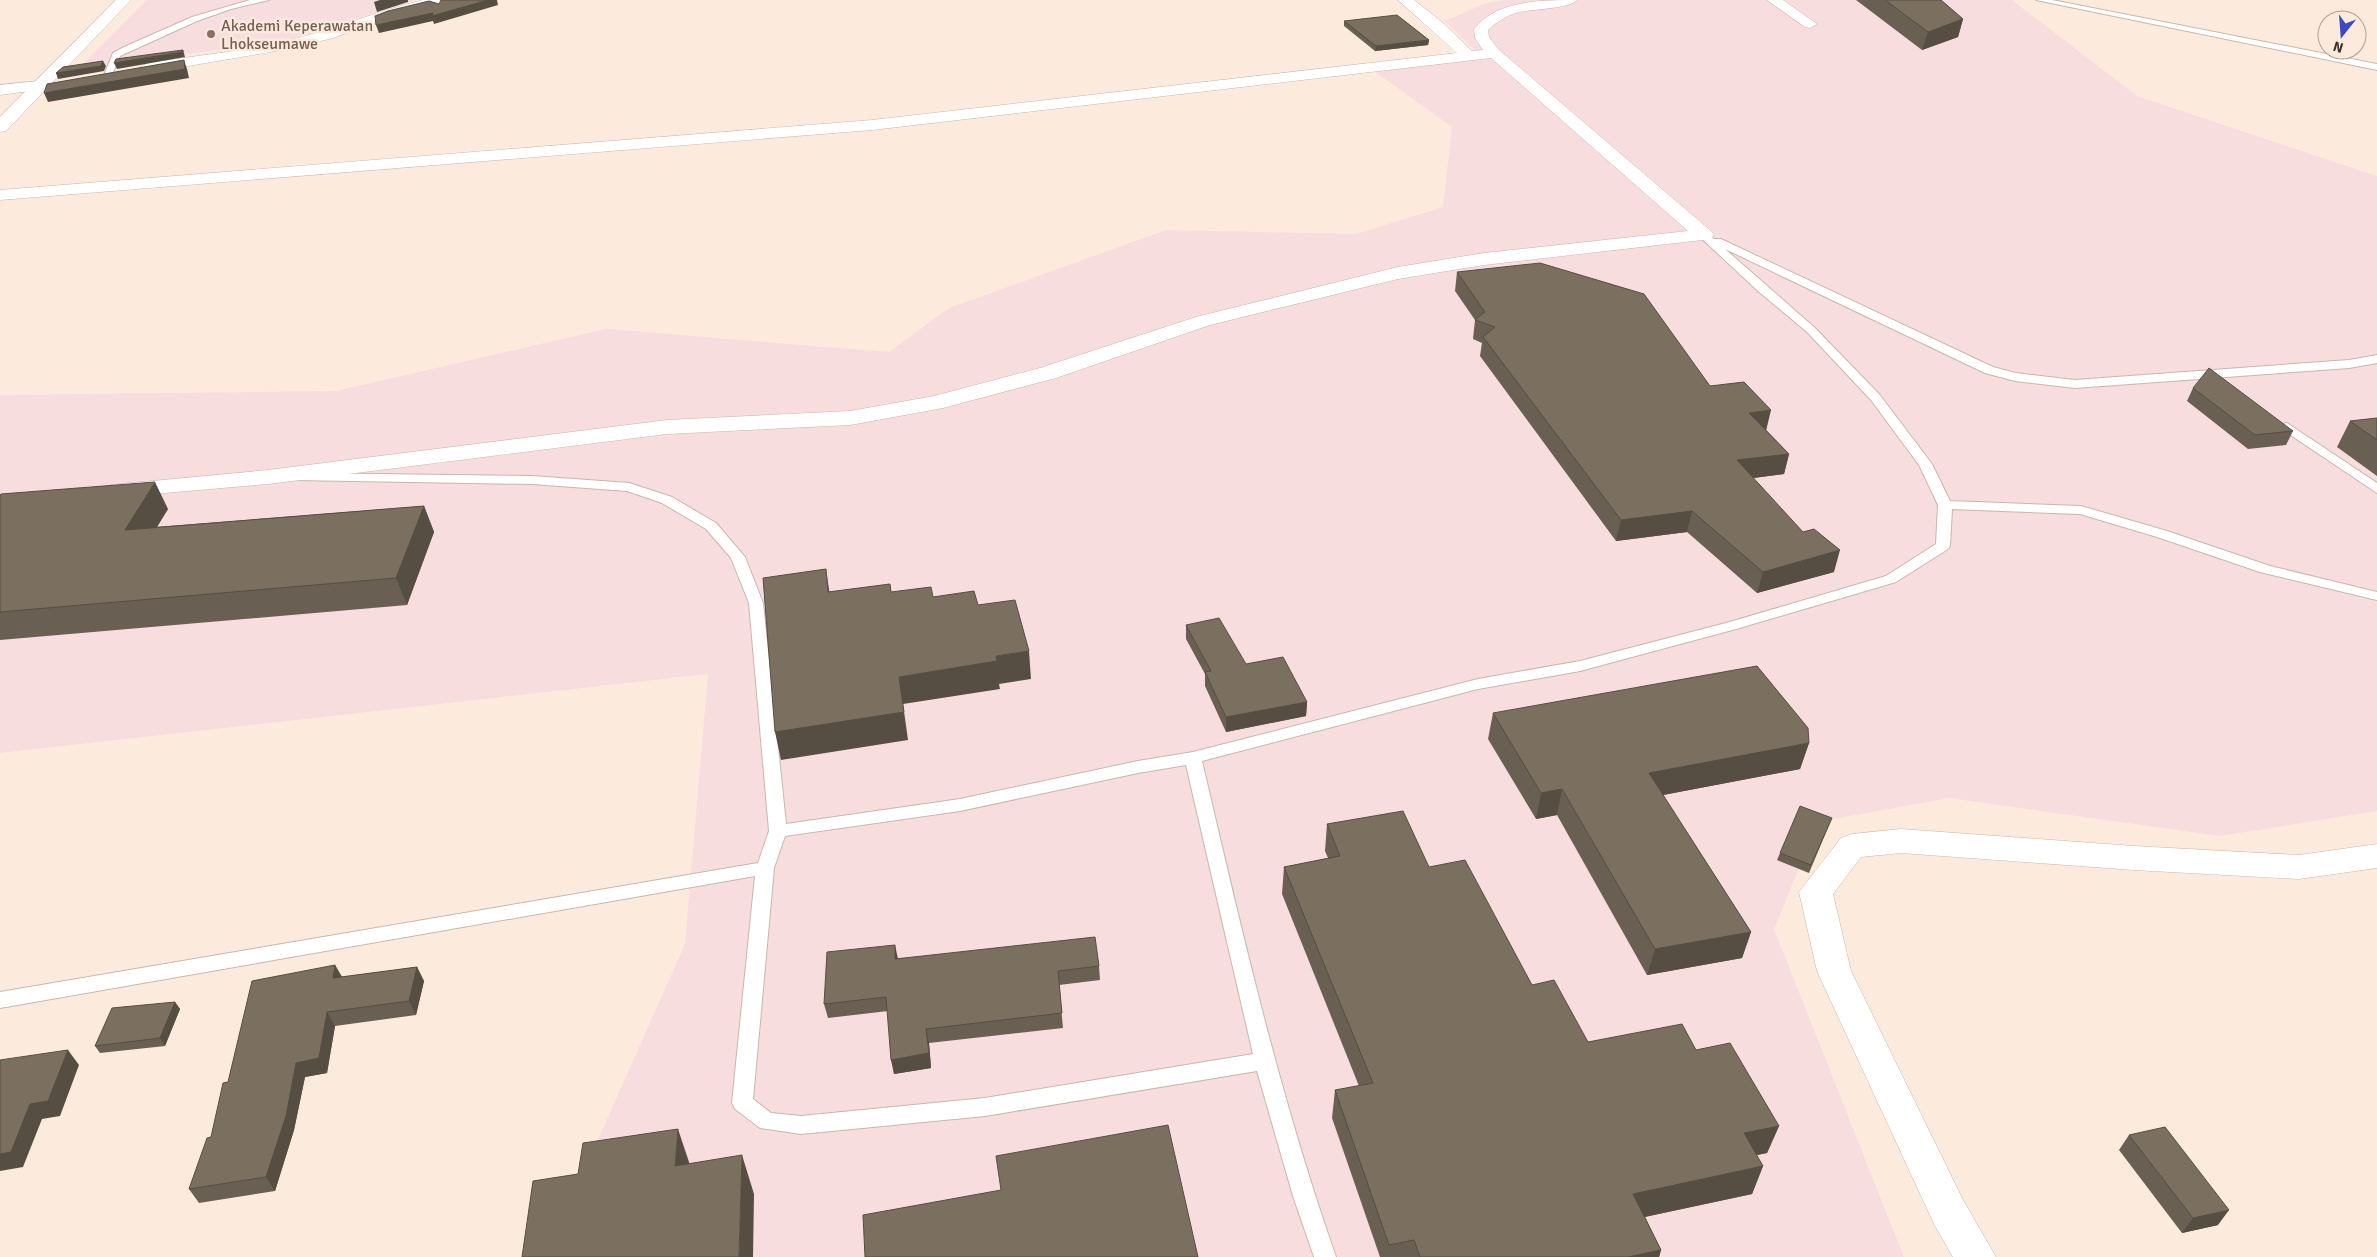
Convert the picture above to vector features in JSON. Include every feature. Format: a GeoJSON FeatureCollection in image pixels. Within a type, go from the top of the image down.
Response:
{"type":"FeatureCollection","features":[{"type":"Feature","properties":{"kind":"main road"},"geometry":{"type":"LineString","coordinates":[[0,127],[124,0]]}},
{"type":"Feature","properties":{"kind":"main road"},"geometry":{"type":"LineString","coordinates":[[90,78],[288,45],[328,34],[385,14],[439,0]]}},
{"type":"Feature","properties":{"kind":"main road"},"geometry":{"type":"LineString","coordinates":[[1405,0],[1436,25],[1468,55]]}},
{"type":"Feature","properties":{"kind":"main road"},"geometry":{"type":"LineString","coordinates":[[1570,0],[1523,7],[1500,13],[1488,20],[1481,29],[1482,38],[1494,52],[1704,235]]}},
{"type":"Feature","properties":{"kind":"main road"},"geometry":{"type":"LineString","coordinates":[[1774,0],[1810,24]]}},
{"type":"Feature","properties":{"kind":"main road"},"geometry":{"type":"LineString","coordinates":[[0,195],[872,125],[1494,52]]}},
{"type":"Feature","properties":{"kind":"main road"},"geometry":{"type":"LineString","coordinates":[[0,90],[38,88],[64,84]]}},
{"type":"Feature","properties":{"kind":"main road"},"geometry":{"type":"LineString","coordinates":[[99,492],[268,477],[667,427],[859,416],[935,403],[1048,373],[1203,321],[1398,273],[1484,258],[1704,235]]}},
{"type":"Feature","properties":{"kind":"main road"},"geometry":{"type":"LineString","coordinates":[[1975,1257],[1949,1213],[1834,971],[1816,892],[1852,846],[1901,841],[2134,858],[2299,867],[2377,856]]}},
{"type":"Feature","properties":{"kind":"lane"},"geometry":{"type":"LineString","coordinates":[[108,75],[116,55],[127,48],[222,8],[265,0]]}},
{"type":"Feature","properties":{"kind":"lane"},"geometry":{"type":"LineString","coordinates":[[2040,0],[2377,67]]}},
{"type":"Feature","properties":{"kind":"lane"},"geometry":{"type":"LineString","coordinates":[[1704,235],[1990,370],[2015,377],[2075,384],[2349,364],[2377,360]]}},
{"type":"Feature","properties":{"kind":"lane"},"geometry":{"type":"LineString","coordinates":[[778,831],[960,805],[1138,767],[1193,758],[1478,684],[1580,666],[1730,626],[1891,579],[1942,546],[1945,505],[1925,464],[1875,398],[1811,330],[1762,289],[1704,235]]}},
{"type":"Feature","properties":{"kind":"lane"},"geometry":{"type":"LineString","coordinates":[[2288,427],[2377,489]]}},
{"type":"Feature","properties":{"kind":"lane"},"geometry":{"type":"LineString","coordinates":[[268,477],[532,480],[629,487],[667,500],[712,526],[738,557],[756,603],[778,831],[765,868],[742,1103],[767,1122],[801,1125],[985,1108],[1264,1062]]}},
{"type":"Feature","properties":{"kind":"lane"},"geometry":{"type":"LineString","coordinates":[[1945,505],[2082,510],[2162,534],[2265,569],[2377,596]]}},
{"type":"Feature","properties":{"kind":"lane"},"geometry":{"type":"LineString","coordinates":[[1193,758],[1264,1062],[1306,1204],[1325,1257]]}},
{"type":"Feature","properties":{"kind":"lane"},"geometry":{"type":"LineString","coordinates":[[0,1000],[765,868]]}},
{"type":"Feature","properties":{"kind":"shaded area","name":"Akademi Keperawatan Lhokseumawe"},"geometry":{"type":"Polygon","coordinates":[[[147,0],[415,0],[290,40],[78,69],[147,0]]]}},
{"type":"Feature","properties":{"kind":"shaded area"},"geometry":{"type":"Polygon","coordinates":[[[1506,0],[2012,0],[2137,96],[2377,176],[2377,811],[2220,836],[1949,798],[1818,822],[1774,929],[1904,1257],[551,1257],[555,1236],[685,944],[708,674],[0,753],[0,395],[336,391],[606,329],[889,352],[949,308],[1166,230],[1356,234],[1443,207],[1452,127],[1371,69],[1484,59],[1445,21],[1486,3],[1506,0]]]}},
{"type":"Feature","properties":{"kind":"building"},"geometry":{"type":"Polygon","coordinates":[[[441,0],[488,0],[432,16],[433,13],[376,25],[375,16],[388,11],[429,1],[439,4],[441,0]]]}},
{"type":"Feature","properties":{"kind":"building"},"geometry":{"type":"Polygon","coordinates":[[[1885,0],[1941,0],[1963,19],[1928,32],[1885,0]]]}},
{"type":"Feature","properties":{"kind":"building"},"geometry":{"type":"Polygon","coordinates":[[[1397,15],[1429,40],[1376,46],[1344,21],[1397,15]]]}},
{"type":"Feature","properties":{"kind":"building"},"geometry":{"type":"Polygon","coordinates":[[[183,50],[183,52],[114,63],[116,59],[183,50]]]}},
{"type":"Feature","properties":{"kind":"building"},"geometry":{"type":"Polygon","coordinates":[[[184,60],[185,69],[44,93],[47,84],[184,60]]]}},
{"type":"Feature","properties":{"kind":"building"},"geometry":{"type":"Polygon","coordinates":[[[103,61],[101,66],[56,73],[63,67],[103,61]]]}},
{"type":"Feature","properties":{"kind":"building"},"geometry":{"type":"Polygon","coordinates":[[[1540,263],[1644,294],[1710,386],[1744,382],[1771,410],[1749,413],[1789,454],[1737,460],[1803,532],[1814,529],[1840,550],[1763,572],[1692,511],[1621,520],[1483,337],[1495,327],[1475,320],[1485,312],[1457,272],[1540,263]]]}},
{"type":"Feature","properties":{"kind":"building"},"geometry":{"type":"Polygon","coordinates":[[[2209,368],[2293,431],[2255,435],[2193,388],[2209,368]]]}},
{"type":"Feature","properties":{"kind":"building"},"geometry":{"type":"Polygon","coordinates":[[[2377,418],[2377,440],[2350,421],[2377,418]]]}},
{"type":"Feature","properties":{"kind":"building"},"geometry":{"type":"Polygon","coordinates":[[[155,482],[125,530],[424,506],[396,578],[0,612],[1,494],[155,482]]]}},
{"type":"Feature","properties":{"kind":"building"},"geometry":{"type":"Polygon","coordinates":[[[826,569],[828,592],[890,584],[891,592],[931,587],[933,597],[974,591],[978,605],[1015,600],[1029,651],[996,656],[997,661],[899,677],[904,712],[775,732],[763,578],[826,569]]]}},
{"type":"Feature","properties":{"kind":"building"},"geometry":{"type":"Polygon","coordinates":[[[1219,618],[1246,664],[1283,657],[1307,702],[1226,717],[1205,672],[1211,671],[1186,625],[1219,618]]]}},
{"type":"Feature","properties":{"kind":"building"},"geometry":{"type":"Polygon","coordinates":[[[1757,666],[1808,728],[1809,743],[1649,773],[1751,932],[1655,949],[1562,789],[1541,793],[1493,713],[1757,666]]]}},
{"type":"Feature","properties":{"kind":"building"},"geometry":{"type":"Polygon","coordinates":[[[1800,806],[1832,818],[1811,865],[1780,853],[1800,806]]]}},
{"type":"Feature","properties":{"kind":"building"},"geometry":{"type":"Polygon","coordinates":[[[1403,811],[1429,867],[1465,860],[1532,985],[1554,980],[1588,1042],[1682,1024],[1696,1050],[1730,1043],[1779,1126],[1744,1133],[1763,1166],[1633,1194],[1661,1250],[1628,1257],[1420,1257],[1414,1240],[1389,1245],[1335,1090],[1373,1083],[1284,867],[1340,856],[1327,824],[1403,811]]]}},
{"type":"Feature","properties":{"kind":"building"},"geometry":{"type":"Polygon","coordinates":[[[1095,937],[1099,966],[1058,971],[1062,1013],[926,1029],[929,1053],[891,1060],[886,997],[824,1004],[827,952],[895,945],[895,959],[1095,937]]]}},
{"type":"Feature","properties":{"kind":"building"},"geometry":{"type":"Polygon","coordinates":[[[335,965],[333,978],[417,967],[409,1001],[327,1012],[319,1058],[296,1063],[286,1116],[266,1177],[189,1189],[207,1138],[211,1137],[223,1083],[228,1082],[252,981],[335,965]]]}},
{"type":"Feature","properties":{"kind":"building"},"geometry":{"type":"Polygon","coordinates":[[[175,1002],[160,1038],[95,1046],[112,1008],[175,1002]]]}},
{"type":"Feature","properties":{"kind":"building"},"geometry":{"type":"Polygon","coordinates":[[[68,1050],[48,1101],[30,1104],[11,1152],[0,1154],[0,1060],[68,1050]]]}},
{"type":"Feature","properties":{"kind":"building"},"geometry":{"type":"Polygon","coordinates":[[[1168,1125],[1198,1257],[865,1257],[863,1215],[1001,1190],[996,1156],[1168,1125]]]}},
{"type":"Feature","properties":{"kind":"building"},"geometry":{"type":"Polygon","coordinates":[[[2165,1127],[2229,1210],[2193,1218],[2129,1135],[2165,1127]]]}},
{"type":"Feature","properties":{"kind":"building"},"geometry":{"type":"Polygon","coordinates":[[[678,1129],[675,1166],[742,1155],[739,1257],[522,1257],[533,1181],[578,1174],[583,1143],[678,1129]]]}},
{"type":"Feature","properties":{"kind":"place","name":"Akademi Keperawatan Lhokseumawe"},"geometry":{"type":"Point","coordinates":[211,34]}}]}
